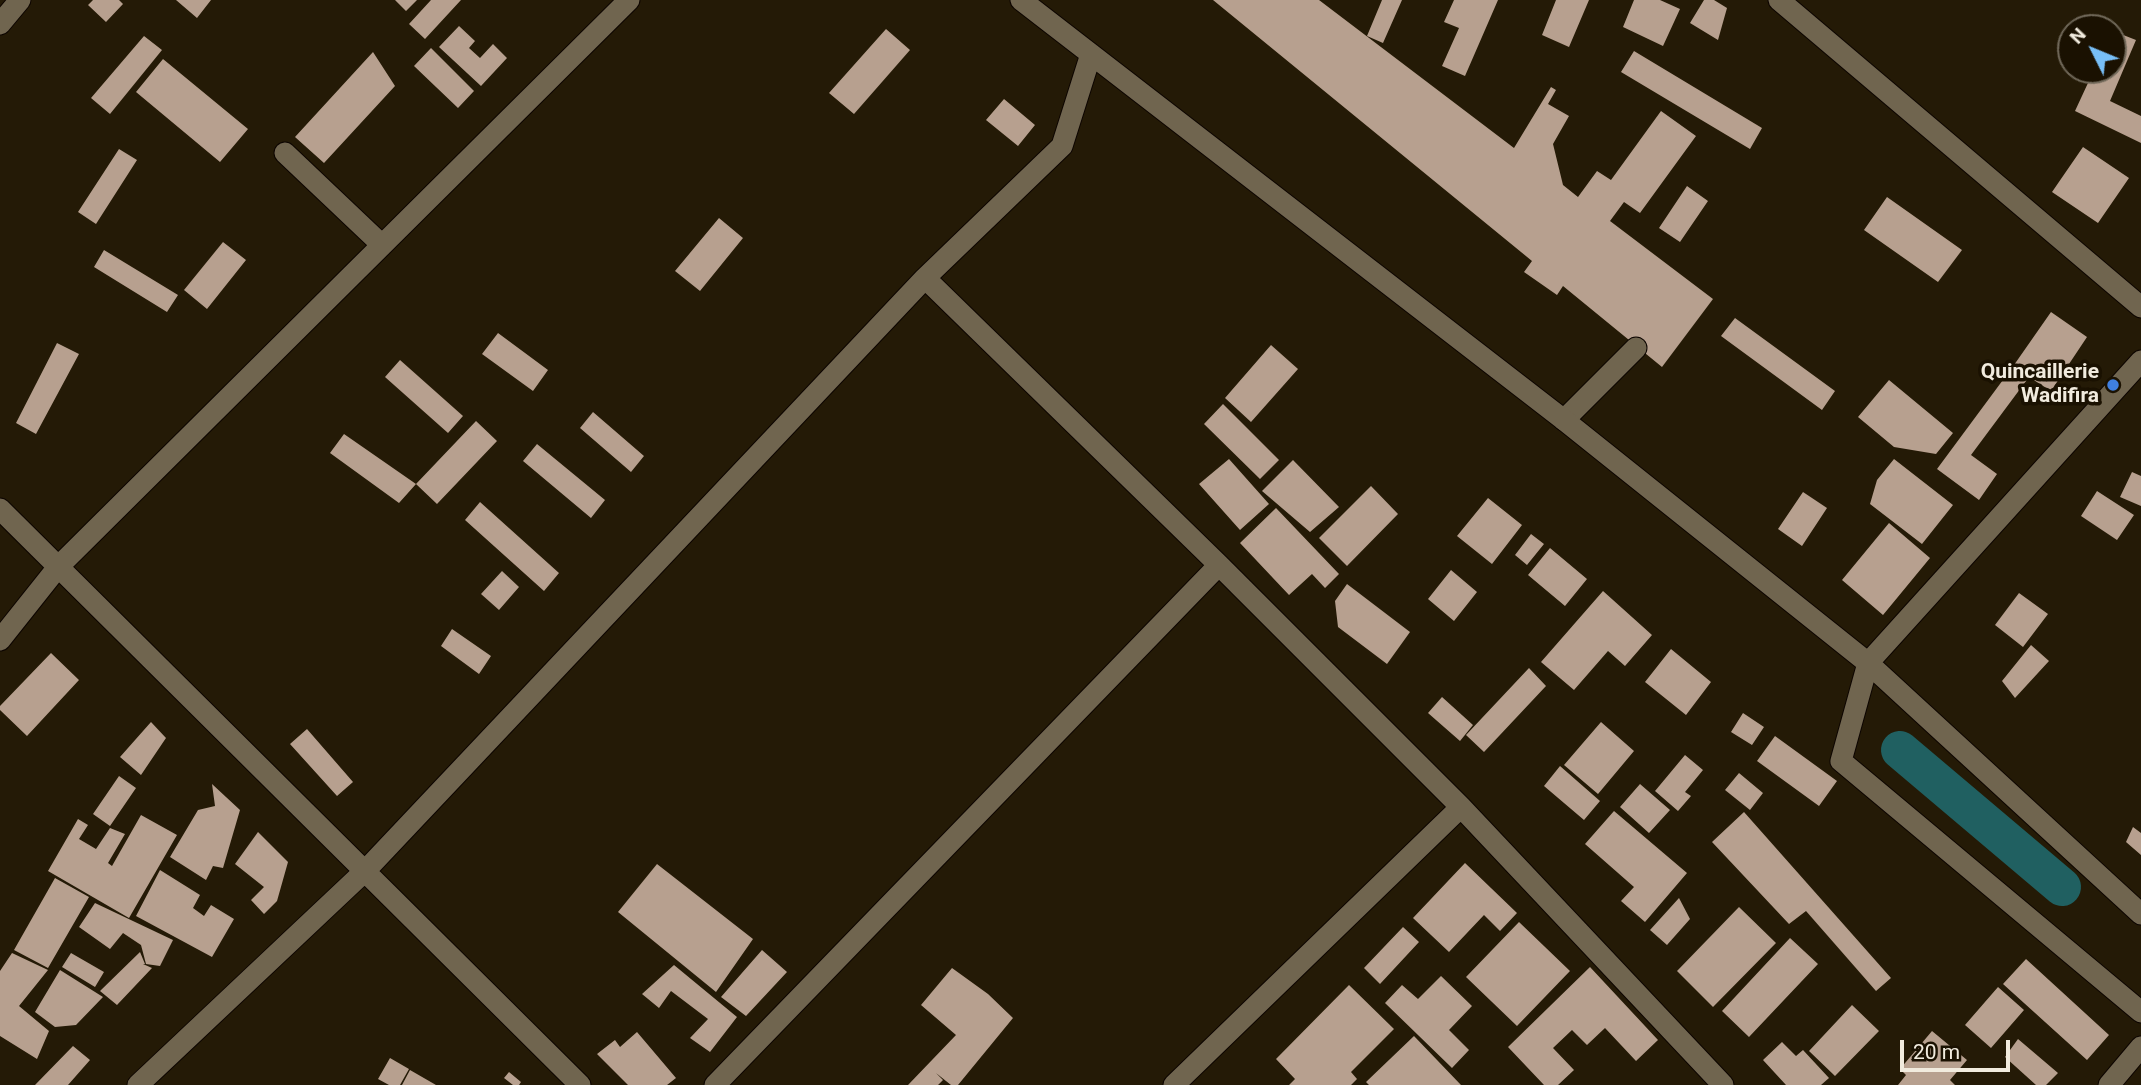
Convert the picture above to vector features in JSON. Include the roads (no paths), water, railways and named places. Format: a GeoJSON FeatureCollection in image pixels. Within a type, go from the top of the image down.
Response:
{"type":"FeatureCollection","features":[{"type":"Feature","properties":{"kind":"street"},"geometry":{"type":"LineString","coordinates":[[0,24],[20,0]]}},
{"type":"Feature","properties":{"kind":"street"},"geometry":{"type":"LineString","coordinates":[[0,640],[58,567],[629,0]]}},
{"type":"Feature","properties":{"kind":"street"},"geometry":{"type":"LineString","coordinates":[[1021,0],[1564,420],[1867,663],[2141,914]]}},
{"type":"Feature","properties":{"kind":"street"},"geometry":{"type":"LineString","coordinates":[[1779,0],[2141,307]]}},
{"type":"Feature","properties":{"kind":"street"},"geometry":{"type":"LineString","coordinates":[[138,1085],[366,870],[925,278],[1062,146],[1091,54]]}},
{"type":"Feature","properties":{"kind":"street"},"geometry":{"type":"LineString","coordinates":[[285,153],[382,245]]}},
{"type":"Feature","properties":{"kind":"street"},"geometry":{"type":"LineString","coordinates":[[925,278],[1219,565],[1461,807],[1723,1085]]}},
{"type":"Feature","properties":{"kind":"street"},"geometry":{"type":"LineString","coordinates":[[1564,420],[1636,348]]}},
{"type":"Feature","properties":{"kind":"street"},"geometry":{"type":"LineString","coordinates":[[2141,361],[1867,663],[1841,761],[2141,1012]]}},
{"type":"Feature","properties":{"kind":"street"},"geometry":{"type":"LineString","coordinates":[[0,509],[580,1085]]}},
{"type":"Feature","properties":{"kind":"street"},"geometry":{"type":"LineString","coordinates":[[715,1085],[1219,565]]}},
{"type":"Feature","properties":{"kind":"street"},"geometry":{"type":"LineString","coordinates":[[1174,1085],[1461,807]]}},
{"type":"Feature","properties":{"kind":"street"},"geometry":{"type":"LineString","coordinates":[[2109,1085],[2141,1047]]}},
{"type":"Feature","properties":{"kind":"waterway"},"geometry":{"type":"LineString","coordinates":[[1900,750],[2062,887]]}},
{"type":"Feature","properties":{"kind":"place","name":"Quincaillerie Wadifira"},"geometry":{"type":"Point","coordinates":[2113,385]}}]}
